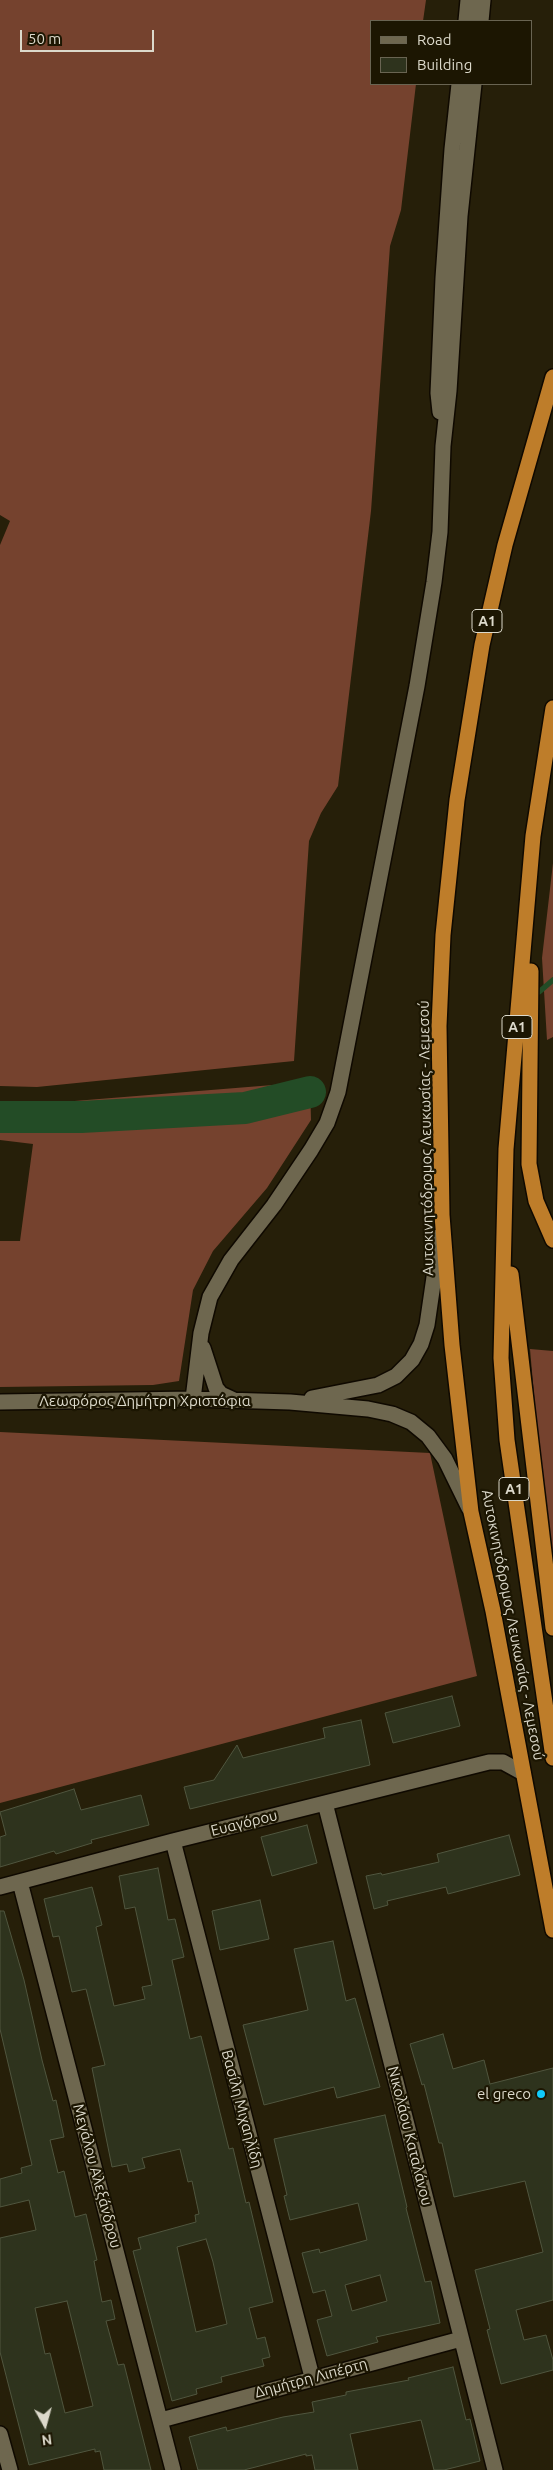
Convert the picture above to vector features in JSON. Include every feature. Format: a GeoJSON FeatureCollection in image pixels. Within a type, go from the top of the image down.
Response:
{"type":"FeatureCollection","features":[{"type":"Feature","properties":{"kind":"highway","name":"Αυτοκινητόδρομος Λευκωσίας - Λεμεσού"},"geometry":{"type":"LineString","coordinates":[[553,377],[505,545],[482,645],[457,800],[443,935],[439,1026],[442,1215],[452,1344],[471,1512],[494,1611],[553,1930]]}},
{"type":"Feature","properties":{"kind":"highway","name":"A1"},"geometry":{"type":"LineString","coordinates":[[553,708],[533,836],[507,1140],[501,1358],[507,1440],[553,1758]]}},
{"type":"Feature","properties":{"kind":"highway"},"geometry":{"type":"LineString","coordinates":[[533,836],[529,1164],[536,1201],[553,1240]]}},
{"type":"Feature","properties":{"kind":"highway"},"geometry":{"type":"LineString","coordinates":[[504,1218],[553,1628]]}},
{"type":"Feature","properties":{"kind":"street"},"geometry":{"type":"LineString","coordinates":[[466,20],[468,0]]}},
{"type":"Feature","properties":{"kind":"street"},"geometry":{"type":"LineString","coordinates":[[481,20],[483,0]]}},
{"type":"Feature","properties":{"kind":"street"},"geometry":{"type":"LineString","coordinates":[[443,446],[438,393],[439,364],[451,159],[459,85]]}},
{"type":"Feature","properties":{"kind":"street"},"geometry":{"type":"LineString","coordinates":[[193,1399],[204,1315],[219,1278],[274,1205],[311,1150],[327,1123],[338,1092],[417,686],[434,582],[440,532],[443,446],[449,391],[460,216],[474,85]]}},
{"type":"Feature","properties":{"kind":"street","name":"Λεωφόρος Δημήτρη Χριστόφια"},"geometry":{"type":"LineString","coordinates":[[290,1402],[378,1385],[396,1376],[412,1360],[421,1344],[427,1325],[442,1215]]}},
{"type":"Feature","properties":{"kind":"street"},"geometry":{"type":"LineString","coordinates":[[200,1340],[216,1388],[221,1394],[238,1400]]}},
{"type":"Feature","properties":{"kind":"street","name":"Λεωφόρος Δημήτρη Χριστόφια"},"geometry":{"type":"LineString","coordinates":[[0,1402],[238,1400],[290,1402],[368,1409],[392,1414],[410,1422],[428,1436],[445,1459],[471,1512]]}},
{"type":"Feature","properties":{"kind":"street","name":"Ευαγόρου"},"geometry":{"type":"LineString","coordinates":[[0,1887],[172,1841],[489,1762],[503,1762],[523,1773]]}},
{"type":"Feature","properties":{"kind":"street","name":"Νικολάου Καταλάνου"},"geometry":{"type":"LineString","coordinates":[[325,1803],[495,2470]]}},
{"type":"Feature","properties":{"kind":"street","name":"Βασίλη Μιχαηλίδη"},"geometry":{"type":"LineString","coordinates":[[172,1841],[312,2377]]}},
{"type":"Feature","properties":{"kind":"street","name":"Μεγάλου Αλεξάνδρου"},"geometry":{"type":"LineString","coordinates":[[20,1882],[173,2470]]}},
{"type":"Feature","properties":{"kind":"street","name":"Δημήτρη Λιπέρτη"},"geometry":{"type":"LineString","coordinates":[[161,2420],[312,2377],[461,2338]]}},
{"type":"Feature","properties":{"kind":"street"},"geometry":{"type":"LineString","coordinates":[[0,2434],[10,2470]]}},
{"type":"Feature","properties":{"kind":"shaded area"},"geometry":{"type":"Polygon","coordinates":[[[0,0],[426,0],[423,20],[370,20],[370,85],[416,85],[401,210],[390,246],[371,511],[338,786],[321,813],[309,841],[294,1061],[37,1087],[0,1086],[0,545],[10,521],[0,515],[0,0]]]}},
{"type":"Feature","properties":{"kind":"shaded area"},"geometry":{"type":"Polygon","coordinates":[[[553,863],[553,1037],[547,1040],[542,958],[553,863]]]}},
{"type":"Feature","properties":{"kind":"shaded area"},"geometry":{"type":"Polygon","coordinates":[[[310,1082],[311,1120],[267,1188],[213,1251],[193,1290],[179,1381],[153,1385],[0,1387],[0,1241],[20,1241],[33,1144],[0,1140],[0,1107],[310,1082]]]}},
{"type":"Feature","properties":{"kind":"shaded area"},"geometry":{"type":"Polygon","coordinates":[[[530,1349],[553,1351],[553,1594],[546,1531],[530,1349]]]}},
{"type":"Feature","properties":{"kind":"shaded area"},"geometry":{"type":"Polygon","coordinates":[[[0,1432],[430,1453],[477,1676],[0,1803],[0,1432]]]}},
{"type":"Feature","properties":{"kind":"building"},"geometry":{"type":"Polygon","coordinates":[[[452,1696],[460,1726],[393,1743],[385,1713],[452,1696]]]}},
{"type":"Feature","properties":{"kind":"building"},"geometry":{"type":"Polygon","coordinates":[[[361,1720],[370,1765],[190,1809],[184,1787],[214,1780],[237,1745],[243,1758],[325,1738],[323,1728],[361,1720]]]}},
{"type":"Feature","properties":{"kind":"building"},"geometry":{"type":"Polygon","coordinates":[[[74,1789],[81,1810],[141,1795],[149,1825],[91,1840],[92,1843],[56,1854],[54,1851],[0,1867],[0,1837],[6,1835],[0,1812],[74,1789]]]}},
{"type":"Feature","properties":{"kind":"building"},"geometry":{"type":"Polygon","coordinates":[[[307,1825],[317,1863],[272,1876],[261,1837],[307,1825]]]}},
{"type":"Feature","properties":{"kind":"building"},"geometry":{"type":"Polygon","coordinates":[[[509,1835],[520,1875],[448,1894],[446,1887],[387,1901],[388,1905],[374,1909],[366,1876],[381,1873],[382,1875],[439,1862],[437,1854],[509,1835]]]}},
{"type":"Feature","properties":{"kind":"building"},"geometry":{"type":"Polygon","coordinates":[[[158,1868],[168,1920],[175,1919],[184,1957],[172,1960],[190,2039],[201,2036],[229,2149],[233,2148],[246,2203],[249,2202],[273,2302],[249,2308],[257,2339],[265,2337],[270,2357],[262,2359],[264,2366],[221,2377],[222,2382],[196,2389],[197,2394],[172,2401],[133,2251],[141,2249],[138,2238],[196,2222],[195,2215],[199,2214],[192,2181],[188,2182],[180,2149],[142,2158],[145,2168],[129,2172],[127,2164],[112,2167],[92,2068],[105,2065],[86,1989],[72,1992],[59,1936],[53,1937],[44,1899],[92,1887],[102,1925],[96,1927],[114,2006],[145,1999],[142,1987],[152,1985],[135,1907],[125,1909],[119,1876],[158,1868]],[[206,2239],[177,2247],[196,2332],[227,2324],[206,2239]]]}},
{"type":"Feature","properties":{"kind":"building"},"geometry":{"type":"Polygon","coordinates":[[[260,1900],[269,1939],[220,1950],[212,1911],[260,1900]]]}},
{"type":"Feature","properties":{"kind":"building"},"geometry":{"type":"Polygon","coordinates":[[[0,1911],[4,1911],[24,1980],[53,2101],[56,2100],[64,2137],[50,2140],[58,2173],[64,2171],[75,2217],[86,2214],[97,2260],[94,2261],[102,2302],[111,2300],[115,2319],[106,2321],[118,2365],[124,2364],[151,2470],[104,2470],[100,2451],[95,2452],[95,2449],[29,2465],[0,2352],[0,2238],[36,2230],[29,2200],[0,2207],[0,2179],[22,2173],[21,2168],[32,2165],[0,2029],[0,1911]],[[67,2301],[35,2308],[45,2354],[50,2353],[65,2413],[93,2406],[67,2301]]]}},
{"type":"Feature","properties":{"kind":"building"},"geometry":{"type":"Polygon","coordinates":[[[333,1941],[346,2001],[355,1998],[380,2087],[337,2098],[334,2087],[264,2105],[243,2025],[308,2010],[294,1949],[333,1941]]]}},
{"type":"Feature","properties":{"kind":"building"},"geometry":{"type":"Polygon","coordinates":[[[443,2034],[453,2069],[484,2060],[490,2084],[553,2068],[553,2300],[516,2310],[524,2340],[546,2335],[553,2360],[553,2370],[501,2384],[487,2330],[490,2329],[475,2270],[543,2252],[525,2181],[454,2197],[442,2143],[439,2143],[424,2084],[422,2085],[410,2044],[443,2034]]]}},
{"type":"Feature","properties":{"kind":"building"},"geometry":{"type":"Polygon","coordinates":[[[385,2115],[425,2282],[431,2281],[440,2323],[376,2337],[378,2342],[327,2356],[317,2320],[332,2316],[325,2290],[313,2293],[302,2253],[319,2249],[320,2253],[367,2240],[358,2203],[290,2220],[284,2196],[287,2195],[274,2139],[385,2115]],[[380,2275],[345,2285],[352,2311],[387,2301],[380,2275]]]}},
{"type":"Feature","properties":{"kind":"building"},"geometry":{"type":"Polygon","coordinates":[[[453,2367],[466,2420],[470,2419],[480,2461],[444,2470],[434,2470],[421,2420],[350,2434],[358,2470],[315,2470],[312,2455],[306,2456],[306,2454],[244,2470],[198,2470],[189,2437],[226,2427],[227,2431],[283,2417],[314,2412],[312,2402],[346,2395],[346,2392],[409,2380],[408,2378],[453,2367]]]}},
{"type":"Feature","properties":{"kind":"waterway"},"geometry":{"type":"LineString","coordinates":[[539,992],[553,980]]}},
{"type":"Feature","properties":{"kind":"waterway"},"geometry":{"type":"LineString","coordinates":[[0,1117],[81,1117],[245,1108],[310,1092]]}},
{"type":"Feature","properties":{"kind":"place","name":"el greco"},"geometry":{"type":"Point","coordinates":[541,2094]}}]}
